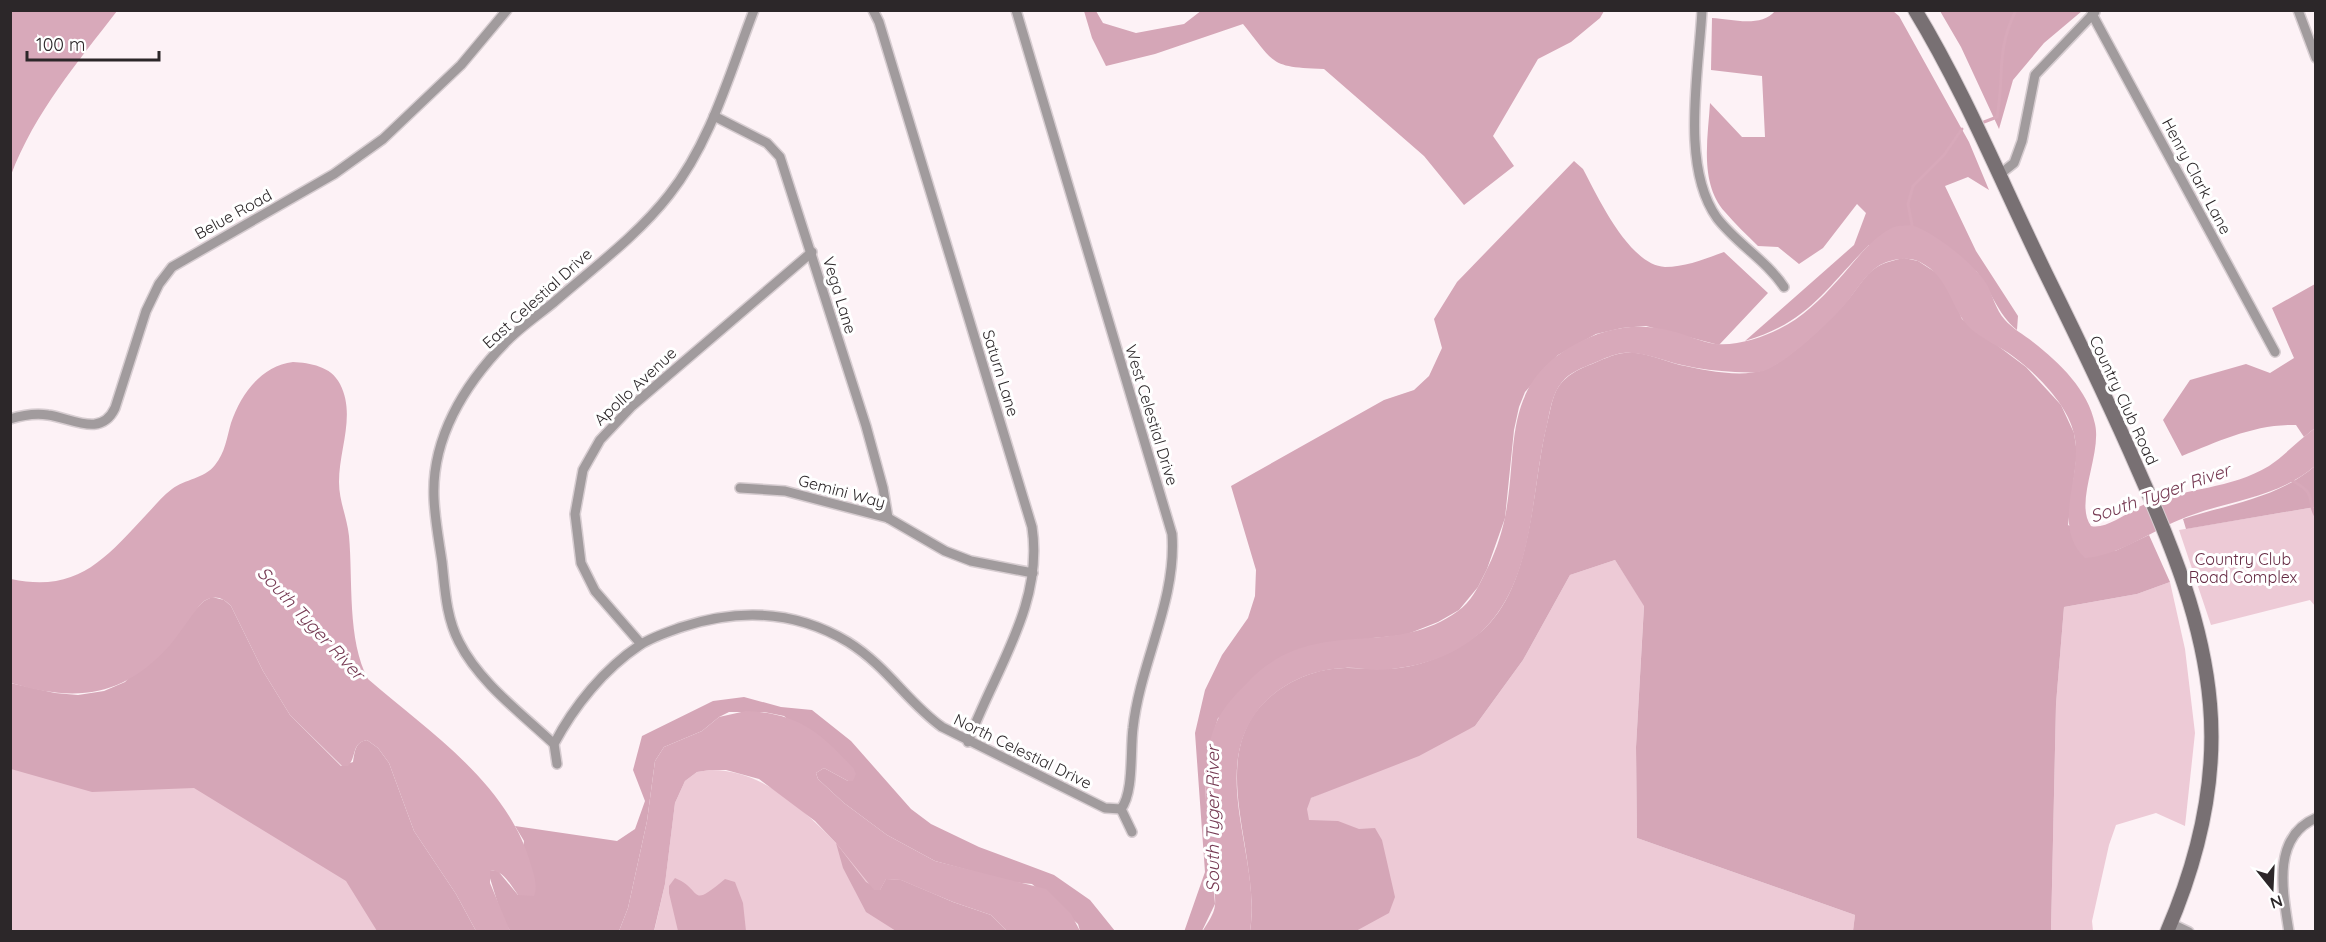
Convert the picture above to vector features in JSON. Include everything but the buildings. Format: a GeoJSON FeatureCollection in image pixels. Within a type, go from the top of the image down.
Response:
{"type":"FeatureCollection","features":[{"type":"Feature","properties":{"kind":"street","name":"Belue Road"},"geometry":{"type":"LineString","coordinates":[[10,419],[46,414],[89,425],[107,420],[115,408],[154,293],[172,267],[334,174],[383,140],[462,65],[507,10]]}},
{"type":"Feature","properties":{"kind":"street","name":"East Celestial Drive"},"geometry":{"type":"LineString","coordinates":[[554,744],[481,675],[459,643],[445,595],[435,514],[434,483],[439,452],[459,402],[486,363],[521,328],[656,210],[687,171],[714,116],[753,10]]}},
{"type":"Feature","properties":{"kind":"street","name":"Saturn Lane"},"geometry":{"type":"LineString","coordinates":[[873,10],[879,21],[1032,526],[1035,557],[1030,592],[1019,629],[987,693],[968,742]]}},
{"type":"Feature","properties":{"kind":"street","name":"West Celestial Drive"},"geometry":{"type":"LineString","coordinates":[[1016,10],[1172,534],[1172,564],[1136,706],[1127,796],[1120,809]]}},
{"type":"Feature","properties":{"kind":"street"},"geometry":{"type":"LineString","coordinates":[[1702,10],[1695,135],[1697,164],[1705,196],[1719,219],[1767,266],[1784,287]]}},
{"type":"Feature","properties":{"kind":"street","name":"Country Club Road"},"geometry":{"type":"LineString","coordinates":[[1915,10],[1999,175],[2145,484],[2178,561],[2198,631],[2206,669],[2211,734],[2206,799],[2190,873],[2168,927]]}},
{"type":"Feature","properties":{"kind":"street"},"geometry":{"type":"LineString","coordinates":[[2298,10],[2316,58]]}},
{"type":"Feature","properties":{"kind":"street"},"geometry":{"type":"LineString","coordinates":[[1999,175],[2014,163],[2022,141],[2035,75],[2094,12]]}},
{"type":"Feature","properties":{"kind":"street","name":"Henry Clark Lane"},"geometry":{"type":"LineString","coordinates":[[2094,12],[2275,352]]}},
{"type":"Feature","properties":{"kind":"street","name":"Vega Lane"},"geometry":{"type":"LineString","coordinates":[[714,116],[774,149],[791,187],[878,467],[888,518]]}},
{"type":"Feature","properties":{"kind":"street","name":"Apollo Avenue"},"geometry":{"type":"LineString","coordinates":[[641,644],[595,591],[581,563],[575,514],[583,470],[600,440],[632,406],[812,252]]}},
{"type":"Feature","properties":{"kind":"street","name":"Gemini Way"},"geometry":{"type":"LineString","coordinates":[[740,488],[785,491],[888,518],[945,551],[971,561],[1033,573]]}},
{"type":"Feature","properties":{"kind":"street","name":"North Celestial Drive"},"geometry":{"type":"LineString","coordinates":[[554,744],[585,696],[616,664],[641,644],[671,631],[721,617],[759,614],[792,618],[821,628],[860,650],[897,681],[924,713],[968,742],[1106,808],[1120,809]]}},
{"type":"Feature","properties":{"kind":"street"},"geometry":{"type":"LineString","coordinates":[[554,744],[557,764]]}},
{"type":"Feature","properties":{"kind":"street"},"geometry":{"type":"LineString","coordinates":[[1120,809],[1132,832]]}},
{"type":"Feature","properties":{"kind":"street"},"geometry":{"type":"LineString","coordinates":[[2276,932],[2288,930],[2281,873],[2288,844],[2303,824],[2316,818]]}},
{"type":"Feature","properties":{"kind":"street"},"geometry":{"type":"LineString","coordinates":[[2168,927],[2189,932]]}},
{"type":"Feature","properties":{"kind":"green space","name":"Country Club Road Complex"},"geometry":{"type":"Polygon","coordinates":[[[2315,507],[2315,606],[2310,600],[2211,625],[2179,530],[2315,507]]]}},
{"type":"Feature","properties":{"kind":"green space"},"geometry":{"type":"Polygon","coordinates":[[[1615,560],[1644,605],[1636,747],[1637,838],[1855,915],[1853,931],[1250,931],[1253,909],[1246,850],[1311,798],[1475,726],[1523,660],[1570,575],[1615,560]]]}},
{"type":"Feature","properties":{"kind":"green space"},"geometry":{"type":"Polygon","coordinates":[[[2170,582],[2185,649],[2195,733],[2185,826],[2156,813],[2116,825],[2109,845],[2092,921],[2093,931],[2051,932],[2056,704],[2064,607],[2137,594],[2170,582]]]}},
{"type":"Feature","properties":{"kind":"green space"},"geometry":{"type":"Polygon","coordinates":[[[10,683],[476,931],[11,931],[10,683]]]}},
{"type":"Feature","properties":{"kind":"green space"},"geometry":{"type":"Polygon","coordinates":[[[729,771],[763,783],[795,804],[836,843],[1007,931],[654,932],[665,884],[675,803],[685,781],[697,772],[729,771]]]}},
{"type":"Feature","properties":{"kind":"shaded area"},"geometry":{"type":"Polygon","coordinates":[[[1202,10],[1604,11],[1600,18],[1571,42],[1538,59],[1493,136],[1514,166],[1464,205],[1424,156],[1324,69],[1283,65],[1269,56],[1243,24],[1155,54],[1106,66],[1092,38],[1084,11],[1096,11],[1103,23],[1136,33],[1184,24],[1202,10]]]}},
{"type":"Feature","properties":{"kind":"shaded area"},"geometry":{"type":"Polygon","coordinates":[[[1775,11],[1893,11],[1899,16],[1969,142],[1989,190],[1968,177],[1945,186],[1976,251],[2018,316],[2017,330],[1999,310],[1976,271],[1869,245],[1801,314],[1767,333],[1745,341],[1854,245],[1866,213],[1857,204],[1823,248],[1799,264],[1778,247],[1758,246],[1729,216],[1711,188],[1707,160],[1710,103],[1742,137],[1765,137],[1762,76],[1711,70],[1712,18],[1754,21],[1769,16],[1775,11]]]}},
{"type":"Feature","properties":{"kind":"shaded area"},"geometry":{"type":"Polygon","coordinates":[[[1940,11],[2082,11],[2044,43],[2013,80],[1999,129],[1961,47],[1940,11]]]}},
{"type":"Feature","properties":{"kind":"shaded area"},"geometry":{"type":"Polygon","coordinates":[[[1574,161],[1583,169],[1616,228],[1639,255],[1652,263],[1673,267],[1724,252],[1768,293],[1719,345],[1646,326],[1622,328],[1596,334],[1558,355],[1525,392],[1519,407],[1514,430],[1505,518],[1487,569],[1478,587],[1459,610],[1438,622],[1405,635],[1373,638],[1218,718],[1211,741],[1205,789],[1215,904],[1202,931],[1184,932],[1205,872],[1195,733],[1205,690],[1222,655],[1248,618],[1255,596],[1256,570],[1231,486],[1384,400],[1414,390],[1429,376],[1442,348],[1434,319],[1457,282],[1574,161]]]}},
{"type":"Feature","properties":{"kind":"shaded area"},"geometry":{"type":"Polygon","coordinates":[[[1904,258],[1918,261],[1935,272],[1948,286],[1962,319],[2026,367],[2061,405],[2074,433],[2077,453],[2068,525],[2115,551],[2149,535],[2170,582],[2137,594],[2064,607],[2056,704],[2051,931],[1853,931],[1855,915],[1637,838],[1636,747],[1644,606],[1615,560],[1570,575],[1523,660],[1475,726],[1419,756],[1311,798],[1307,809],[1309,820],[1338,821],[1359,829],[1375,828],[1382,840],[1395,897],[1389,913],[1356,931],[1250,932],[1252,905],[1250,878],[1241,822],[1237,768],[1241,743],[1251,719],[1259,708],[1280,689],[1306,676],[1334,669],[1399,668],[1430,661],[1477,635],[1496,616],[1510,592],[1520,566],[1551,407],[1559,385],[1584,367],[1624,353],[1645,355],[1680,365],[1722,372],[1744,373],[1764,370],[1784,359],[1820,329],[1873,270],[1890,261],[1904,258]]]}},
{"type":"Feature","properties":{"kind":"shaded area"},"geometry":{"type":"Polygon","coordinates":[[[2315,284],[2315,428],[2304,437],[2296,425],[2266,427],[2238,434],[2182,456],[2163,420],[2190,380],[2246,364],[2270,373],[2294,358],[2272,308],[2315,284]]]}},
{"type":"Feature","properties":{"kind":"shaded area"},"geometry":{"type":"Polygon","coordinates":[[[2315,466],[2315,507],[2186,529],[2183,519],[2269,493],[2301,477],[2315,466]]]}},
{"type":"Feature","properties":{"kind":"shaded area"},"geometry":{"type":"Polygon","coordinates":[[[212,597],[224,600],[231,606],[263,671],[290,715],[341,766],[353,762],[356,748],[363,741],[367,740],[378,748],[389,763],[414,831],[456,894],[476,931],[377,931],[346,881],[194,788],[92,792],[11,769],[10,683],[55,693],[78,695],[104,691],[125,682],[204,601],[212,597]]]}},
{"type":"Feature","properties":{"kind":"shaded area"},"geometry":{"type":"Polygon","coordinates":[[[744,697],[781,707],[812,710],[851,741],[911,809],[931,824],[979,847],[1054,875],[1090,900],[1115,931],[1080,931],[1078,924],[1032,884],[1012,882],[935,861],[887,835],[844,803],[818,779],[816,773],[824,768],[848,781],[853,780],[784,716],[764,712],[729,712],[702,731],[664,747],[655,761],[647,821],[628,908],[619,931],[510,931],[502,917],[489,875],[490,870],[498,871],[518,895],[524,841],[515,826],[617,841],[635,829],[645,801],[633,770],[642,736],[713,701],[744,697]]]}},
{"type":"Feature","properties":{"kind":"shaded area"},"geometry":{"type":"Polygon","coordinates":[[[836,843],[866,882],[880,890],[886,879],[901,880],[991,915],[1007,931],[896,931],[866,912],[843,868],[836,843]]]}},
{"type":"Feature","properties":{"kind":"water"},"geometry":{"type":"Polygon","coordinates":[[[11,10],[117,11],[72,69],[45,109],[32,130],[11,175],[11,10]]]}},
{"type":"Feature","properties":{"kind":"water","name":"South Tyger River"},"geometry":{"type":"Polygon","coordinates":[[[1912,225],[1942,241],[1972,266],[1986,283],[2005,320],[2063,368],[2086,400],[2095,424],[2096,436],[2085,505],[2091,526],[2104,525],[2145,504],[2254,474],[2275,462],[2315,428],[2315,466],[2300,477],[2267,493],[2196,513],[2121,549],[2085,558],[2075,545],[2070,530],[2070,499],[2076,450],[2071,423],[2065,412],[2050,391],[2023,364],[1970,328],[1938,276],[1920,262],[1910,259],[1893,260],[1877,267],[1831,320],[1798,349],[1766,370],[1735,372],[1702,369],[1630,353],[1605,358],[1572,373],[1562,382],[1556,392],[1550,408],[1522,562],[1512,588],[1499,611],[1481,632],[1458,649],[1418,664],[1390,669],[1349,668],[1317,672],[1290,683],[1267,700],[1258,710],[1240,746],[1237,771],[1241,824],[1250,878],[1252,905],[1250,931],[1202,932],[1212,916],[1215,905],[1205,789],[1208,751],[1219,717],[1229,702],[1249,681],[1274,661],[1300,648],[1326,642],[1406,633],[1432,626],[1466,604],[1488,567],[1501,532],[1509,492],[1513,444],[1523,400],[1534,380],[1550,361],[1585,339],[1621,328],[1658,328],[1716,344],[1740,343],[1764,335],[1787,325],[1811,308],[1863,251],[1886,231],[1898,226],[1912,225]]]}},
{"type":"Feature","properties":{"kind":"water","name":"South Tyger River"},"geometry":{"type":"Polygon","coordinates":[[[293,362],[326,369],[336,378],[345,396],[347,420],[339,489],[349,536],[352,609],[361,663],[368,679],[464,761],[504,809],[520,836],[534,877],[536,888],[534,896],[518,895],[503,875],[490,870],[490,883],[510,931],[476,931],[456,894],[414,831],[389,763],[378,748],[367,740],[362,742],[356,747],[353,759],[348,766],[342,766],[290,715],[263,671],[231,606],[221,599],[212,598],[204,601],[170,645],[152,663],[116,685],[97,691],[56,693],[11,683],[11,579],[34,582],[54,581],[72,577],[102,559],[168,492],[211,470],[221,455],[235,412],[247,392],[262,375],[271,369],[293,362]]]}},
{"type":"Feature","properties":{"kind":"water"},"geometry":{"type":"Polygon","coordinates":[[[746,711],[794,720],[819,735],[854,769],[856,774],[853,781],[848,781],[824,768],[816,773],[818,779],[844,803],[887,835],[935,861],[1046,889],[1071,914],[1080,931],[1007,931],[991,915],[901,880],[886,879],[880,890],[874,890],[815,821],[759,779],[726,770],[710,770],[697,772],[685,781],[675,803],[665,884],[654,931],[619,931],[628,908],[647,821],[655,761],[664,747],[702,731],[719,717],[746,711]]]}},
{"type":"Feature","properties":{"kind":"water"},"geometry":{"type":"Polygon","coordinates":[[[675,878],[697,895],[706,894],[725,879],[735,882],[743,903],[746,931],[678,931],[669,893],[669,886],[675,878]]]}},
{"type":"Feature","properties":{"kind":"waterway"},"geometry":{"type":"LineString","coordinates":[[1984,122],[1997,117],[2005,39],[2016,10]]}},
{"type":"Feature","properties":{"kind":"waterway"},"geometry":{"type":"LineString","coordinates":[[1912,225],[1908,204],[1913,186],[1944,155],[1962,129]]}},
{"type":"Feature","properties":{"kind":"waterway"},"geometry":{"type":"LineString","coordinates":[[2291,480],[2308,493],[2316,517]]}}]}
